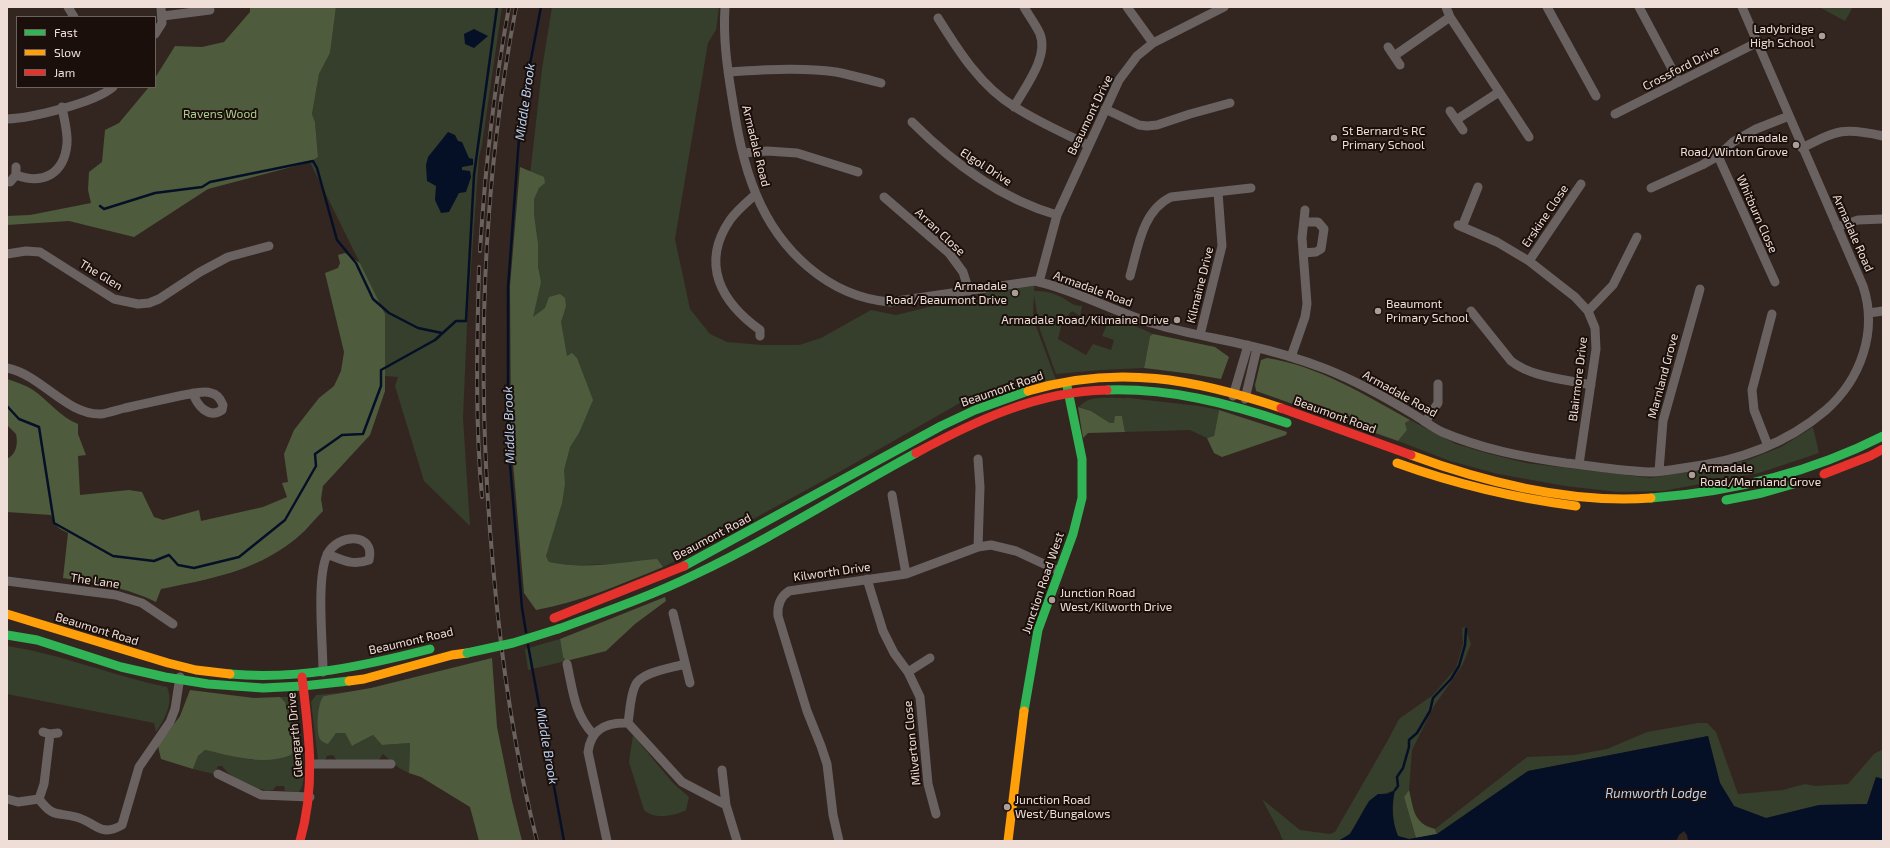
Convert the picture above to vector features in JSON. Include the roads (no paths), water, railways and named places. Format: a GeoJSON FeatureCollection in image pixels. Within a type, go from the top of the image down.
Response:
{"type":"FeatureCollection","features":[{"type":"Feature","properties":{"kind":"main road","name":"Beaumont Road"},"geometry":{"type":"LineString","coordinates":[[551,619],[674,570],[960,416],[1025,391],[1066,382],[1108,376],[1164,379],[1234,392],[1455,470],[1540,490],[1602,498],[1646,498],[1692,494],[1741,485],[1784,475],[1826,462],[1883,436]]}},
{"type":"Feature","properties":{"kind":"main road","name":"Junction Road West"},"geometry":{"type":"LineString","coordinates":[[1008,841],[1034,651],[1042,616],[1078,516],[1083,478],[1082,460],[1066,382]]}},
{"type":"Feature","properties":{"kind":"main road","name":"Beaumont Road"},"geometry":{"type":"LineString","coordinates":[[7,635],[37,640],[121,667],[180,680],[235,687],[263,688],[303,686],[364,679],[452,655],[513,643],[558,630],[625,605],[716,565],[939,440],[983,420],[1032,402],[1068,394],[1120,390],[1155,391],[1187,395],[1231,404],[1294,425]]}},
{"type":"Feature","properties":{"kind":"main road"},"geometry":{"type":"LineString","coordinates":[[1720,501],[1762,493],[1809,479],[1870,456],[1883,449]]}},
{"type":"Feature","properties":{"kind":"main road"},"geometry":{"type":"LineString","coordinates":[[1389,460],[1441,479],[1490,492],[1538,502],[1588,508]]}},
{"type":"Feature","properties":{"kind":"main road","name":"Beaumont Road"},"geometry":{"type":"LineString","coordinates":[[7,614],[182,667],[227,674],[280,676],[323,672],[374,663],[438,646]]}},
{"type":"Feature","properties":{"kind":"main road","name":"Glengarth Drive"},"geometry":{"type":"LineString","coordinates":[[301,841],[310,797],[312,764],[302,674]]}},
{"type":"Feature","properties":{"kind":"street"},"geometry":{"type":"LineString","coordinates":[[68,7],[73,16]]}},
{"type":"Feature","properties":{"kind":"street","name":"Armadale Road"},"geometry":{"type":"LineString","coordinates":[[725,7],[725,44],[728,72],[743,153],[756,194],[765,213],[777,232],[798,258],[810,271],[839,288],[875,301],[890,302],[1039,282],[1052,285],[1154,324],[1248,345],[1291,357],[1328,370],[1361,385],[1440,431],[1475,444],[1520,456],[1636,471],[1659,472],[1707,465],[1734,459],[1768,446],[1799,429],[1833,404],[1847,387],[1858,368],[1869,331],[1869,313],[1863,286],[1742,7]]}},
{"type":"Feature","properties":{"kind":"street"},"geometry":{"type":"LineString","coordinates":[[1014,107],[1041,58],[1043,47],[1040,34],[1024,7]]}},
{"type":"Feature","properties":{"kind":"street"},"geometry":{"type":"LineString","coordinates":[[1127,7],[1153,43]]}},
{"type":"Feature","properties":{"kind":"street","name":"Beaumont Drive"},"geometry":{"type":"LineString","coordinates":[[1039,282],[1057,215],[1105,109],[1119,80],[1128,66],[1137,56],[1153,43],[1224,7]]}},
{"type":"Feature","properties":{"kind":"street"},"geometry":{"type":"LineString","coordinates":[[1446,7],[1450,17],[1529,137]]}},
{"type":"Feature","properties":{"kind":"street"},"geometry":{"type":"LineString","coordinates":[[1547,7],[1596,96]]}},
{"type":"Feature","properties":{"kind":"street"},"geometry":{"type":"LineString","coordinates":[[1638,7],[1679,82]]}},
{"type":"Feature","properties":{"kind":"street"},"geometry":{"type":"LineString","coordinates":[[156,32],[162,23],[162,12],[197,17],[210,10]]}},
{"type":"Feature","properties":{"kind":"street"},"geometry":{"type":"LineString","coordinates":[[1394,56],[1450,17]]}},
{"type":"Feature","properties":{"kind":"street"},"geometry":{"type":"LineString","coordinates":[[938,18],[957,48],[985,83],[1014,107],[1088,145]]}},
{"type":"Feature","properties":{"kind":"street","name":"Crossford Drive"},"geometry":{"type":"LineString","coordinates":[[1615,114],[1758,42]]}},
{"type":"Feature","properties":{"kind":"street"},"geometry":{"type":"LineString","coordinates":[[1388,47],[1400,65]]}},
{"type":"Feature","properties":{"kind":"street"},"geometry":{"type":"LineString","coordinates":[[728,72],[768,69],[813,70],[836,72],[881,83]]}},
{"type":"Feature","properties":{"kind":"street"},"geometry":{"type":"LineString","coordinates":[[7,119],[20,118],[62,108],[99,96],[111,88]]}},
{"type":"Feature","properties":{"kind":"street"},"geometry":{"type":"LineString","coordinates":[[1456,120],[1499,92]]}},
{"type":"Feature","properties":{"kind":"street"},"geometry":{"type":"LineString","coordinates":[[1105,109],[1139,125],[1147,126],[1157,125],[1230,103]]}},
{"type":"Feature","properties":{"kind":"street"},"geometry":{"type":"LineString","coordinates":[[14,175],[33,178],[46,178],[58,168],[67,145],[62,108]]}},
{"type":"Feature","properties":{"kind":"street"},"geometry":{"type":"LineString","coordinates":[[1450,111],[1463,130]]}},
{"type":"Feature","properties":{"kind":"street"},"geometry":{"type":"LineString","coordinates":[[1651,188],[1702,165],[1718,156],[1733,142],[1756,129],[1789,116]]}},
{"type":"Feature","properties":{"kind":"street","name":"Elgol Drive"},"geometry":{"type":"LineString","coordinates":[[912,122],[946,154],[971,173],[1019,202],[1057,215]]}},
{"type":"Feature","properties":{"kind":"street"},"geometry":{"type":"LineString","coordinates":[[1802,148],[1828,134],[1846,130],[1883,136]]}},
{"type":"Feature","properties":{"kind":"street"},"geometry":{"type":"LineString","coordinates":[[743,153],[767,151],[798,153],[858,172]]}},
{"type":"Feature","properties":{"kind":"street","name":"Whitburn Close"},"geometry":{"type":"LineString","coordinates":[[1718,156],[1775,282]]}},
{"type":"Feature","properties":{"kind":"street","name":"Erskine Close"},"geometry":{"type":"LineString","coordinates":[[1529,261],[1581,184]]}},
{"type":"Feature","properties":{"kind":"street","name":"Blairmore Drive"},"geometry":{"type":"LineString","coordinates":[[1478,187],[1460,226],[1497,242],[1529,261],[1575,297],[1588,311],[1595,328],[1596,338],[1591,385],[1579,464]]}},
{"type":"Feature","properties":{"kind":"street"},"geometry":{"type":"LineString","coordinates":[[1130,276],[1146,221],[1153,210],[1161,202],[1170,197],[1251,188]]}},
{"type":"Feature","properties":{"kind":"street","name":"Kilmaine Drive"},"geometry":{"type":"LineString","coordinates":[[1200,335],[1222,246],[1218,192]]}},
{"type":"Feature","properties":{"kind":"street"},"geometry":{"type":"LineString","coordinates":[[756,194],[731,219],[725,229],[720,239],[717,262],[719,285],[735,310],[760,330],[760,336]]}},
{"type":"Feature","properties":{"kind":"street","name":"Arran Close"},"geometry":{"type":"LineString","coordinates":[[884,197],[949,253],[963,272],[969,291]]}},
{"type":"Feature","properties":{"kind":"street"},"geometry":{"type":"LineString","coordinates":[[1291,357],[1305,317],[1306,304],[1303,253],[1305,210]]}},
{"type":"Feature","properties":{"kind":"street"},"geometry":{"type":"LineString","coordinates":[[1837,227],[1858,220],[1883,219]]}},
{"type":"Feature","properties":{"kind":"street"},"geometry":{"type":"LineString","coordinates":[[1303,253],[1316,252],[1321,248],[1323,244],[1324,229],[1318,222],[1304,222]]}},
{"type":"Feature","properties":{"kind":"street"},"geometry":{"type":"LineString","coordinates":[[1588,311],[1613,285],[1636,237]]}},
{"type":"Feature","properties":{"kind":"street","name":"The Glen"},"geometry":{"type":"LineString","coordinates":[[7,254],[26,251],[40,252],[114,299],[138,304],[149,303],[159,299],[200,272],[228,257],[269,246]]}},
{"type":"Feature","properties":{"kind":"street","name":"Marnland Grove"},"geometry":{"type":"LineString","coordinates":[[1659,472],[1663,421],[1700,289]]}},
{"type":"Feature","properties":{"kind":"street"},"geometry":{"type":"LineString","coordinates":[[1471,311],[1512,361],[1520,368],[1541,375],[1591,385]]}},
{"type":"Feature","properties":{"kind":"street"},"geometry":{"type":"LineString","coordinates":[[1869,313],[1883,311]]}},
{"type":"Feature","properties":{"kind":"street"},"geometry":{"type":"LineString","coordinates":[[1768,446],[1754,410],[1752,390],[1772,314]]}},
{"type":"Feature","properties":{"kind":"street"},"geometry":{"type":"LineString","coordinates":[[1231,404],[1248,345]]}},
{"type":"Feature","properties":{"kind":"street"},"geometry":{"type":"LineString","coordinates":[[1243,407],[1257,348]]}},
{"type":"Feature","properties":{"kind":"street"},"geometry":{"type":"LineString","coordinates":[[7,368],[16,369],[33,378],[81,411],[101,414],[193,394]]}},
{"type":"Feature","properties":{"kind":"street"},"geometry":{"type":"LineString","coordinates":[[1425,422],[1438,403],[1438,384]]}},
{"type":"Feature","properties":{"kind":"street"},"geometry":{"type":"LineString","coordinates":[[978,459],[976,469],[980,511],[978,546]]}},
{"type":"Feature","properties":{"kind":"street"},"geometry":{"type":"LineString","coordinates":[[890,501],[906,574]]}},
{"type":"Feature","properties":{"kind":"street","name":"Kilworth Drive"},"geometry":{"type":"LineString","coordinates":[[839,841],[833,814],[827,764],[807,711],[778,616],[777,608],[780,601],[789,591],[906,574],[978,546],[991,545],[1016,551],[1059,571]]}},
{"type":"Feature","properties":{"kind":"street"},"geometry":{"type":"LineString","coordinates":[[314,685],[323,672],[321,581],[323,565],[327,554]]}},
{"type":"Feature","properties":{"kind":"street","name":"Milverton Close"},"geometry":{"type":"LineString","coordinates":[[867,579],[883,631],[894,653],[908,672],[920,697],[922,706],[924,757],[928,784],[936,814]]}},
{"type":"Feature","properties":{"kind":"street","name":"The Lane"},"geometry":{"type":"LineString","coordinates":[[7,581],[116,595],[142,603],[173,624]]}},
{"type":"Feature","properties":{"kind":"street"},"geometry":{"type":"LineString","coordinates":[[672,618],[690,683]]}},
{"type":"Feature","properties":{"kind":"street"},"geometry":{"type":"LineString","coordinates":[[908,672],[930,658]]}},
{"type":"Feature","properties":{"kind":"street"},"geometry":{"type":"LineString","coordinates":[[567,664],[576,708],[584,724],[593,734]]}},
{"type":"Feature","properties":{"kind":"street"},"geometry":{"type":"LineString","coordinates":[[628,723],[633,690],[638,680],[647,674],[685,664]]}},
{"type":"Feature","properties":{"kind":"street"},"geometry":{"type":"LineString","coordinates":[[39,799],[52,813],[60,816],[76,817],[100,830],[115,829],[122,825],[139,767],[170,722],[182,667]]}},
{"type":"Feature","properties":{"kind":"street","name":"Beaumont Road"},"geometry":{"type":"LineString","coordinates":[[323,672],[329,678],[364,679]]}},
{"type":"Feature","properties":{"kind":"street"},"geometry":{"type":"LineString","coordinates":[[607,841],[588,752],[593,734],[604,726],[616,723],[628,723],[682,782],[726,805]]}},
{"type":"Feature","properties":{"kind":"street"},"geometry":{"type":"LineString","coordinates":[[39,799],[44,784],[50,733]]}},
{"type":"Feature","properties":{"kind":"street"},"geometry":{"type":"LineString","coordinates":[[312,764],[391,764]]}},
{"type":"Feature","properties":{"kind":"street"},"geometry":{"type":"LineString","coordinates":[[722,770],[726,805],[737,841]]}},
{"type":"Feature","properties":{"kind":"street"},"geometry":{"type":"LineString","coordinates":[[218,774],[261,795],[310,797]]}},
{"type":"Feature","properties":{"kind":"street"},"geometry":{"type":"LineString","coordinates":[[7,799],[18,802],[39,799]]}},
{"type":"Feature","properties":{"kind":"water"},"geometry":{"type":"Polygon","coordinates":[[[474,29],[488,36],[474,48],[465,44],[464,34],[474,29]]]}},
{"type":"Feature","properties":{"kind":"water"},"geometry":{"type":"Polygon","coordinates":[[[448,132],[455,135],[458,141],[462,142],[469,158],[473,159],[473,165],[462,167],[462,170],[470,171],[471,177],[466,192],[459,193],[449,212],[441,213],[435,200],[436,186],[427,181],[426,165],[428,157],[448,132]]]}},
{"type":"Feature","properties":{"kind":"water","name":"Rumworth Lodge"},"geometry":{"type":"Polygon","coordinates":[[[1708,736],[1720,783],[1734,806],[1766,818],[1819,805],[1867,804],[1876,777],[1883,779],[1883,841],[1688,841],[1687,835],[1684,831],[1679,835],[1676,841],[1338,841],[1350,834],[1369,801],[1378,794],[1387,794],[1395,790],[1393,802],[1394,825],[1398,836],[1409,839],[1437,834],[1528,771],[1708,736]]]}},
{"type":"Feature","properties":{"kind":"waterway"},"geometry":{"type":"LineString","coordinates":[[7,406],[19,419],[39,427],[54,523],[113,556],[154,561],[169,555],[178,565],[194,568],[239,557],[285,520],[316,466],[315,454],[342,435],[363,434],[381,386],[381,370],[435,340],[456,321],[466,321],[474,175],[497,7]]}},
{"type":"Feature","properties":{"kind":"waterway","name":"Middle Brook"},"geometry":{"type":"LineString","coordinates":[[526,632],[522,608],[508,440],[508,287],[521,111],[541,7]]}},
{"type":"Feature","properties":{"kind":"waterway"},"geometry":{"type":"LineString","coordinates":[[100,206],[104,209],[155,193],[202,187],[210,182],[313,161],[317,168],[337,240],[356,263],[373,299],[389,313],[418,328],[442,333]]}},
{"type":"Feature","properties":{"kind":"waterway"},"geometry":{"type":"LineString","coordinates":[[1395,790],[1398,786],[1397,777],[1403,768],[1409,747],[1409,740],[1417,733],[1430,711],[1433,698],[1451,679],[1459,666],[1465,645],[1466,629]]}},
{"type":"Feature","properties":{"kind":"waterway","name":"Middle Brook"},"geometry":{"type":"LineString","coordinates":[[528,645],[564,841]]}},
{"type":"Feature","properties":{"kind":"railway"},"geometry":{"type":"LineString","coordinates":[[480,251],[491,129],[509,7]]}},
{"type":"Feature","properties":{"kind":"railway"},"geometry":{"type":"LineString","coordinates":[[516,7],[504,76],[495,146],[489,216],[485,286],[484,426],[493,566],[504,670],[515,739],[537,841]]}},
{"type":"Feature","properties":{"kind":"railway"},"geometry":{"type":"LineString","coordinates":[[479,267],[477,411],[482,497]]}},
{"type":"Feature","properties":{"kind":"place","name":"Ladybridge High School"},"geometry":{"type":"Point","coordinates":[1822,36]}},
{"type":"Feature","properties":{"kind":"place","name":"St Bernard's RC Primary School"},"geometry":{"type":"Point","coordinates":[1334,138]}},
{"type":"Feature","properties":{"kind":"place","name":"Armadale Road/Winton Grove"},"geometry":{"type":"Point","coordinates":[1796,145]}},
{"type":"Feature","properties":{"kind":"place","name":"Armadale Road/Beaumont Drive"},"geometry":{"type":"Point","coordinates":[1015,293]}},
{"type":"Feature","properties":{"kind":"place","name":"Beaumont Primary School"},"geometry":{"type":"Point","coordinates":[1378,311]}},
{"type":"Feature","properties":{"kind":"place","name":"Armadale Road/Kilmaine Drive"},"geometry":{"type":"Point","coordinates":[1177,320]}},
{"type":"Feature","properties":{"kind":"place","name":"Armadale Road/Marnland Grove"},"geometry":{"type":"Point","coordinates":[1692,475]}},
{"type":"Feature","properties":{"kind":"place","name":"Junction Road West/Kilworth Drive"},"geometry":{"type":"Point","coordinates":[1052,600]}},
{"type":"Feature","properties":{"kind":"place","name":"Junction Road West/Bungalows"},"geometry":{"type":"Point","coordinates":[1007,807]}},
{"type":"Feature","properties":{"kind":"park label","name":"Ravens Wood"},"geometry":{"type":"Point","coordinates":[220,114]}}]}
